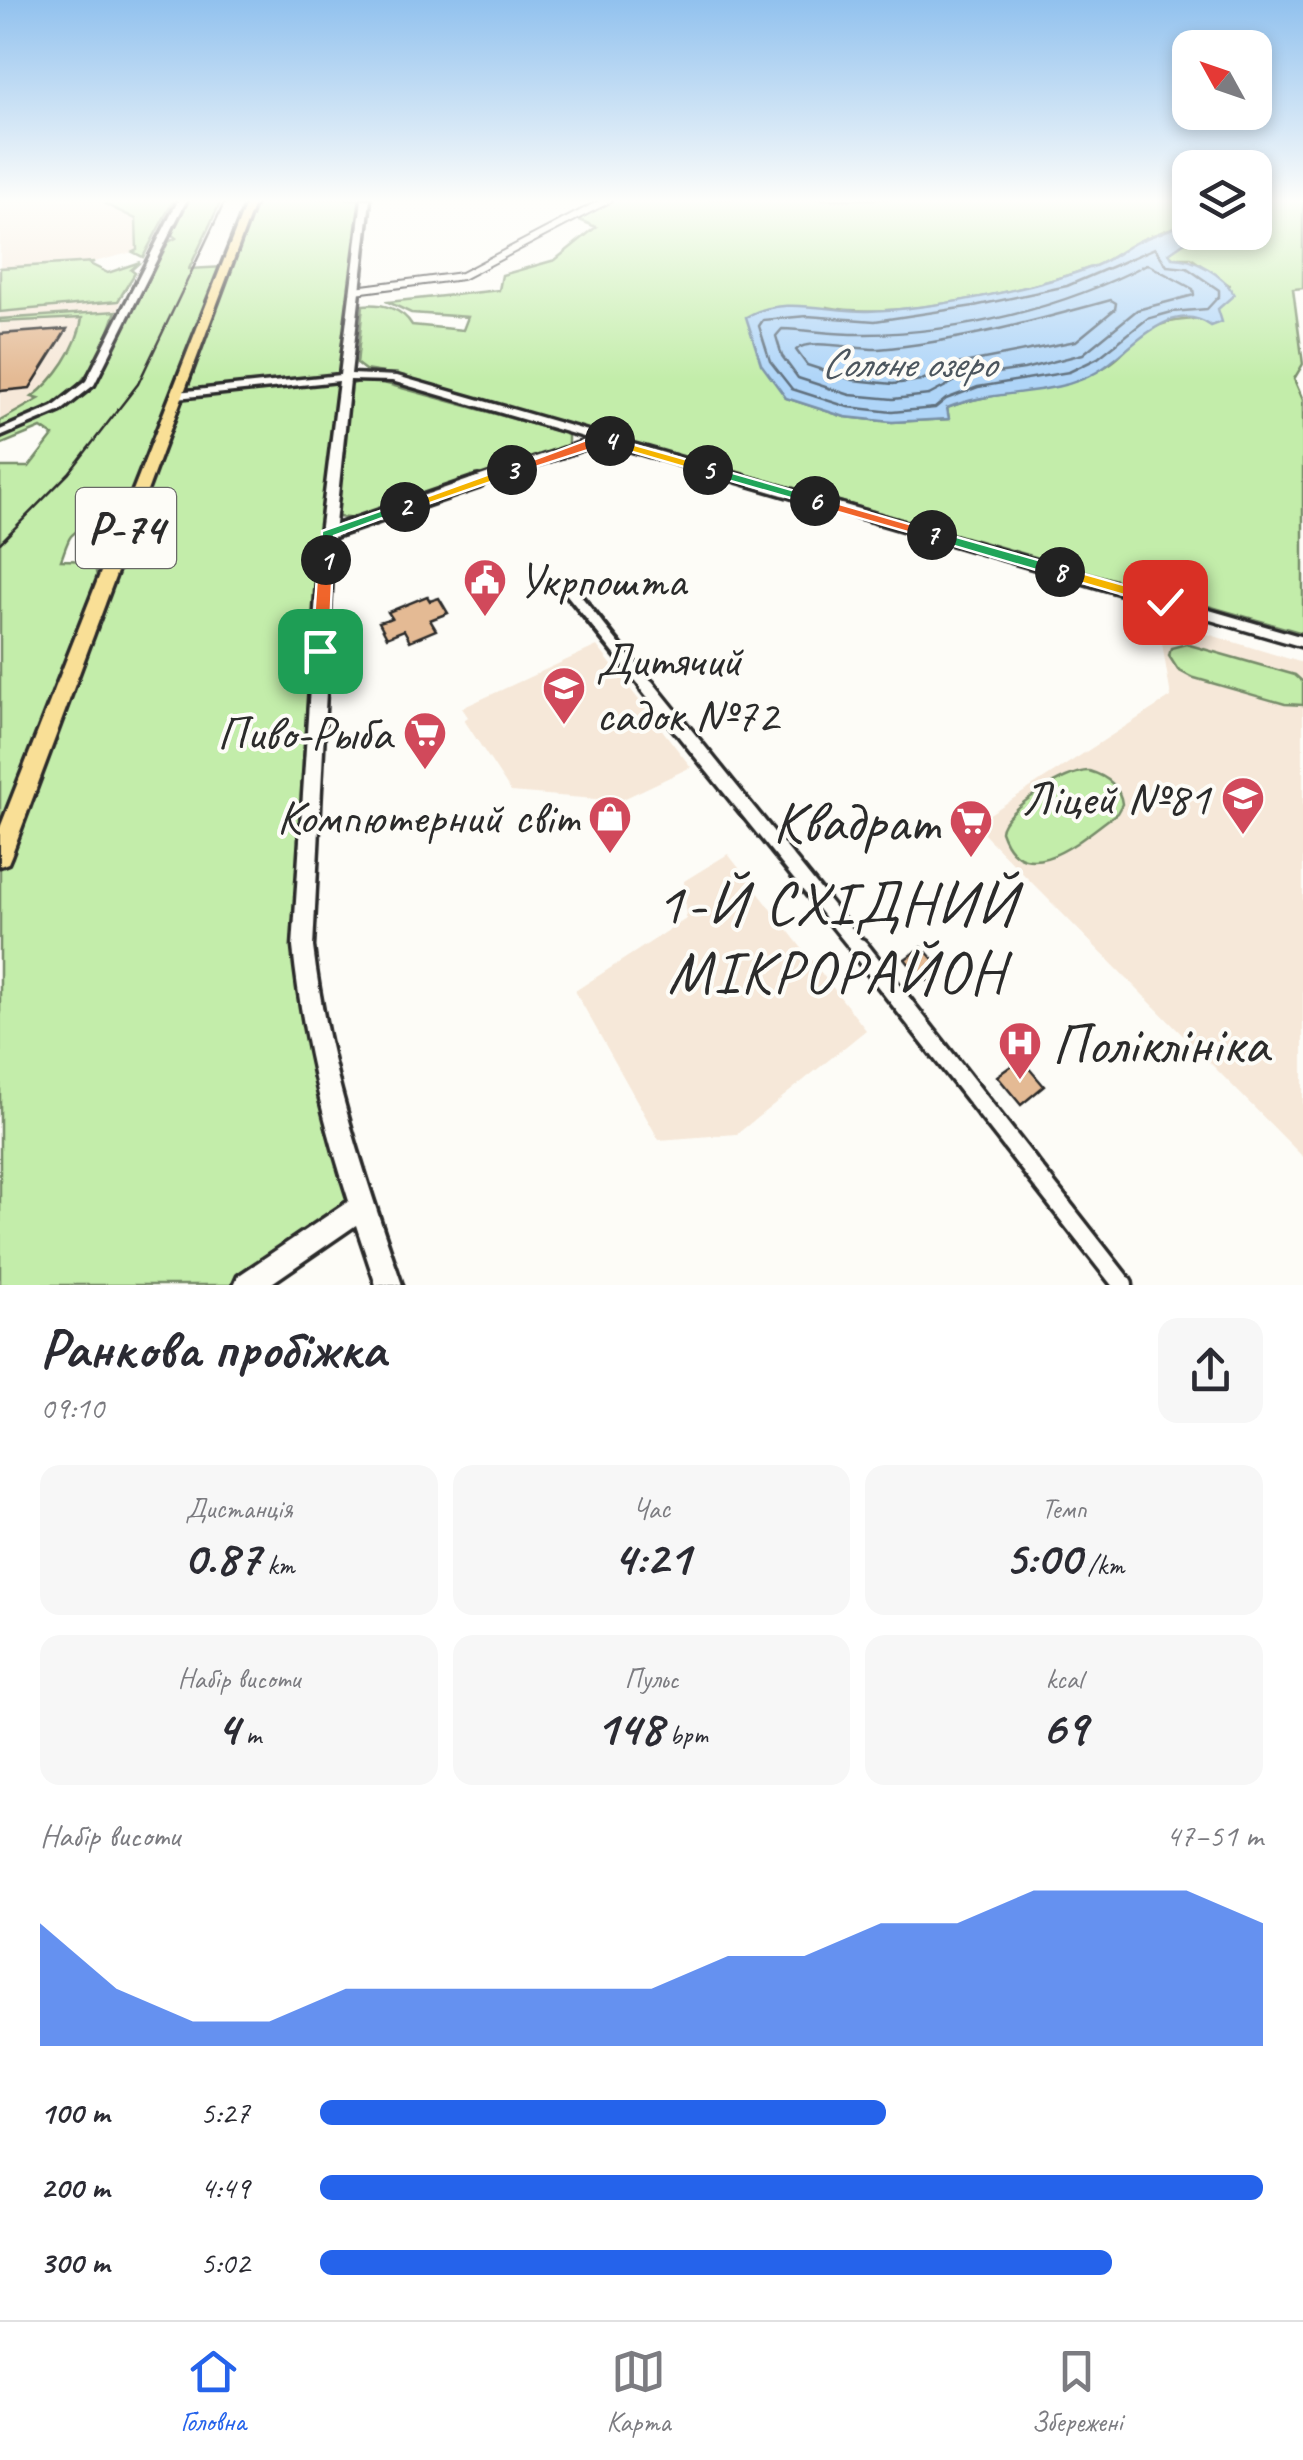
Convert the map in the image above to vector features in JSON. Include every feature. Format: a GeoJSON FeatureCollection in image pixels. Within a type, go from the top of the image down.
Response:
{"type":"FeatureCollection","features":[{"type":"Feature","properties":{"kind":"main road","name":"Р-74"},"geometry":{"type":"LineString","coordinates":[[0,856],[229,259]]}},
{"type":"Feature","properties":{"kind":"street"},"geometry":{"type":"LineString","coordinates":[[0,434],[57,409],[90,384],[153,259]]}},
{"type":"Feature","properties":{"kind":"street"},"geometry":{"type":"LineString","coordinates":[[359,259],[327,534],[303,947],[307,1004],[319,1065],[388,1285]]}},
{"type":"Feature","properties":{"kind":"street"},"geometry":{"type":"LineString","coordinates":[[355,290],[462,276],[495,259]]}},
{"type":"Feature","properties":{"kind":"street"},"geometry":{"type":"LineString","coordinates":[[177,395],[342,378],[393,378],[1303,642]]}},
{"type":"Feature","properties":{"kind":"street"},"geometry":{"type":"LineString","coordinates":[[327,534],[602,439]]}},
{"type":"Feature","properties":{"kind":"street"},"geometry":{"type":"LineString","coordinates":[[568,588],[888,984],[1124,1285]]}},
{"type":"Feature","properties":{"kind":"street"},"geometry":{"type":"LineString","coordinates":[[247,1285],[362,1206]]}},
{"type":"Feature","properties":{"kind":"shaded area"},"geometry":{"type":"Polygon","coordinates":[[[0,259],[106,259],[94,262],[0,268],[0,259]]]}},
{"type":"Feature","properties":{"kind":"shaded area"},"geometry":{"type":"Polygon","coordinates":[[[122,299],[110,333],[80,389],[0,431],[0,312],[122,299]]]}},
{"type":"Feature","properties":{"kind":"shaded area"},"geometry":{"type":"Polygon","coordinates":[[[1158,619],[1303,663],[1303,1157],[974,824],[1171,697],[1158,619]]]}},
{"type":"Feature","properties":{"kind":"shaded area","name":"Дитячий садок №72"},"geometry":{"type":"Polygon","coordinates":[[[597,646],[691,767],[619,801],[511,792],[464,720],[468,717],[462,708],[597,646]]]}},
{"type":"Feature","properties":{"kind":"shaded area"},"geometry":{"type":"Polygon","coordinates":[[[728,854],[866,1030],[737,1134],[659,1140],[575,991],[686,919],[684,881],[728,854]]]}},
{"type":"Feature","properties":{"kind":"green space"},"geometry":{"type":"Polygon","coordinates":[[[158,259],[194,259],[189,269],[225,267],[228,259],[358,259],[341,386],[303,947],[362,1206],[247,1285],[0,1285],[0,467],[29,467],[53,436],[41,428],[0,445],[0,438],[59,412],[96,383],[158,259]],[[138,496],[70,538],[61,560],[94,561],[97,577],[109,577],[138,496]]]}},
{"type":"Feature","properties":{"kind":"green space"},"geometry":{"type":"Polygon","coordinates":[[[556,259],[1108,259],[1068,275],[961,301],[888,310],[827,307],[786,398],[845,417],[892,422],[949,419],[947,408],[962,403],[1079,379],[1111,363],[1149,330],[1204,316],[1212,311],[1229,285],[1192,259],[1303,259],[1303,288],[1293,289],[1303,364],[1294,379],[1303,400],[1303,633],[396,375],[365,370],[357,364],[363,305],[391,308],[412,325],[463,330],[468,317],[411,313],[388,302],[499,290],[502,275],[556,259]]]}},
{"type":"Feature","properties":{"kind":"green space"},"geometry":{"type":"Polygon","coordinates":[[[94,262],[90,264],[108,273],[140,262],[131,270],[135,273],[118,301],[0,312],[0,268],[94,262]]]}},
{"type":"Feature","properties":{"kind":"green space"},"geometry":{"type":"Polygon","coordinates":[[[116,311],[98,356],[76,387],[45,409],[0,430],[0,421],[39,399],[32,397],[64,362],[82,318],[0,319],[116,311]]]}},
{"type":"Feature","properties":{"kind":"green space"},"geometry":{"type":"Polygon","coordinates":[[[369,379],[568,434],[568,447],[359,519],[337,517],[349,391],[352,384],[369,379]]]}},
{"type":"Feature","properties":{"kind":"green space"},"geometry":{"type":"Polygon","coordinates":[[[1186,644],[1295,675],[1303,682],[1303,705],[1285,704],[1191,677],[1178,670],[1169,656],[1171,648],[1186,644]]]}},
{"type":"Feature","properties":{"kind":"green space"},"geometry":{"type":"Polygon","coordinates":[[[1089,771],[1115,787],[1122,804],[1117,813],[1056,855],[1024,859],[1011,850],[1001,831],[1012,813],[1052,784],[1089,771]]]}},
{"type":"Feature","properties":{"kind":"water","name":"Солоне озеро"},"geometry":{"type":"Polygon","coordinates":[[[1109,259],[1190,261],[1223,280],[1234,295],[1218,309],[1222,322],[1211,326],[1180,318],[1165,323],[1080,380],[965,402],[947,408],[949,419],[892,422],[845,417],[786,398],[761,364],[746,317],[775,307],[868,311],[953,302],[1014,290],[1109,259]]]}},
{"type":"Feature","properties":{"kind":"building"},"geometry":{"type":"Polygon","coordinates":[[[67,329],[30,388],[0,391],[0,334],[67,329]]]}},
{"type":"Feature","properties":{"kind":"building"},"geometry":{"type":"Polygon","coordinates":[[[427,596],[430,601],[439,598],[448,613],[430,620],[436,630],[410,641],[404,630],[387,637],[379,622],[392,618],[388,612],[427,596]]]}},
{"type":"Feature","properties":{"kind":"building"},"geometry":{"type":"Polygon","coordinates":[[[922,947],[943,970],[929,981],[922,980],[905,959],[922,947]]]}},
{"type":"Feature","properties":{"kind":"building","name":"Поліклініка"},"geometry":{"type":"Polygon","coordinates":[[[1021,1059],[1044,1086],[1021,1105],[997,1076],[1021,1059]]]}},
{"type":"Feature","properties":{"kind":"tram line"},"geometry":{"type":"LineString","coordinates":[[0,543],[69,473],[138,384],[197,259]]}},
{"type":"Feature","properties":{"kind":"place","name":"Укрпошта"},"geometry":{"type":"Point","coordinates":[485,618]}},
{"type":"Feature","properties":{"kind":"place","name":"Дитячий садок №72"},"geometry":{"type":"Point","coordinates":[564,726]}},
{"type":"Feature","properties":{"kind":"place","name":"Пиво-Рыба"},"geometry":{"type":"Point","coordinates":[425,771]}},
{"type":"Feature","properties":{"kind":"place","name":"Ліцей №81"},"geometry":{"type":"Point","coordinates":[1243,836]}},
{"type":"Feature","properties":{"kind":"place","name":"Компютерний світ"},"geometry":{"type":"Point","coordinates":[610,855]}},
{"type":"Feature","properties":{"kind":"place","name":"Квадрат"},"geometry":{"type":"Point","coordinates":[971,859]}},
{"type":"Feature","properties":{"kind":"place","name":"Поліклініка"},"geometry":{"type":"Point","coordinates":[1020,1081]}},
{"type":"Feature","properties":{"kind":"district","name":"1-Й СХІДНИЙ МІКРОРАЙОН"},"geometry":{"type":"Point","coordinates":[837,938]}},
{"type":"Feature","properties":{"kind":"route"},"geometry":{"type":"LineString","coordinates":[[320,651],[327,534],[602,439],[1165,602]]}}]}
